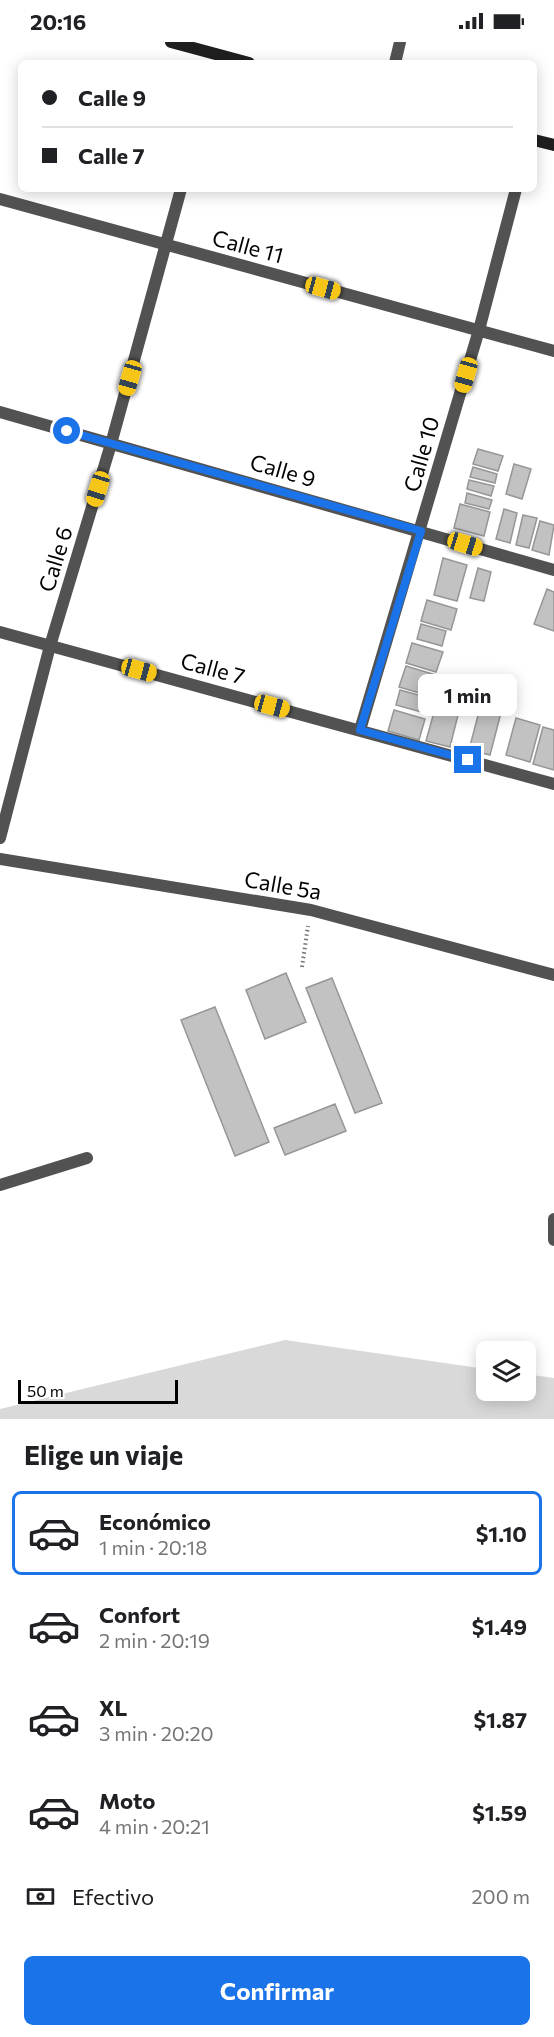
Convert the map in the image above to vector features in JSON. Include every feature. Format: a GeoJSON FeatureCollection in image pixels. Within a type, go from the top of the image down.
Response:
{"type":"FeatureCollection","features":[{"type":"Feature","properties":{"kind":"main road"},"geometry":{"type":"LineString","coordinates":[[171,42],[213,58]]}},
{"type":"Feature","properties":{"kind":"main road"},"geometry":{"type":"LineString","coordinates":[[537,141],[554,145]]}},
{"type":"Feature","properties":{"kind":"street"},"geometry":{"type":"LineString","coordinates":[[396,60],[400,42]]}},
{"type":"Feature","properties":{"kind":"street","name":"Calle 6"},"geometry":{"type":"LineString","coordinates":[[0,838],[50,646],[111,444],[180,192]]}},
{"type":"Feature","properties":{"kind":"street","name":"Calle 10"},"geometry":{"type":"LineString","coordinates":[[360,730],[479,330],[515,192]]}},
{"type":"Feature","properties":{"kind":"street","name":"Calle 11"},"geometry":{"type":"LineString","coordinates":[[0,199],[554,351]]}},
{"type":"Feature","properties":{"kind":"street","name":"Calle 9"},"geometry":{"type":"LineString","coordinates":[[0,412],[554,570]]}},
{"type":"Feature","properties":{"kind":"street","name":"Calle 7"},"geometry":{"type":"LineString","coordinates":[[0,632],[554,784]]}},
{"type":"Feature","properties":{"kind":"street","name":"Calle 5a"},"geometry":{"type":"LineString","coordinates":[[0,859],[310,910],[554,975]]}},
{"type":"Feature","properties":{"kind":"street"},"geometry":{"type":"LineString","coordinates":[[0,1185],[87,1158]]}},
{"type":"Feature","properties":{"kind":"street"},"geometry":{"type":"LineString","coordinates":[[554,1219],[554,1240]]}},
{"type":"Feature","properties":{"kind":"path"},"geometry":{"type":"LineString","coordinates":[[302,967],[310,910]]}},
{"type":"Feature","properties":{"kind":"shaded area"},"geometry":{"type":"Polygon","coordinates":[[[285,1340],[476,1368],[476,1401],[536,1401],[536,1376],[554,1378],[554,1419],[0,1419],[0,1409],[285,1340]]]}},
{"type":"Feature","properties":{"kind":"building"},"geometry":{"type":"Polygon","coordinates":[[[478,449],[503,456],[498,471],[473,464],[478,449]]]}},
{"type":"Feature","properties":{"kind":"building"},"geometry":{"type":"Polygon","coordinates":[[[514,464],[531,469],[522,499],[506,494],[514,464]]]}},
{"type":"Feature","properties":{"kind":"building"},"geometry":{"type":"Polygon","coordinates":[[[473,467],[497,474],[495,483],[470,477],[473,467]]]}},
{"type":"Feature","properties":{"kind":"building"},"geometry":{"type":"Polygon","coordinates":[[[469,480],[494,486],[491,496],[467,489],[469,480]]]}},
{"type":"Feature","properties":{"kind":"building"},"geometry":{"type":"Polygon","coordinates":[[[467,493],[492,500],[489,509],[465,503],[467,493]]]}},
{"type":"Feature","properties":{"kind":"building"},"geometry":{"type":"Polygon","coordinates":[[[460,504],[490,512],[484,536],[454,528],[460,504]]]}},
{"type":"Feature","properties":{"kind":"building"},"geometry":{"type":"Polygon","coordinates":[[[504,509],[517,513],[510,543],[496,539],[504,509]]]}},
{"type":"Feature","properties":{"kind":"building"},"geometry":{"type":"Polygon","coordinates":[[[523,515],[537,518],[529,548],[516,545],[523,515]]]}},
{"type":"Feature","properties":{"kind":"building"},"geometry":{"type":"Polygon","coordinates":[[[540,521],[554,525],[549,555],[532,550],[540,521]]]}},
{"type":"Feature","properties":{"kind":"building"},"geometry":{"type":"Polygon","coordinates":[[[443,558],[467,565],[457,601],[434,595],[443,558]]]}},
{"type":"Feature","properties":{"kind":"building"},"geometry":{"type":"Polygon","coordinates":[[[478,568],[491,572],[484,601],[470,598],[478,568]]]}},
{"type":"Feature","properties":{"kind":"building"},"geometry":{"type":"Polygon","coordinates":[[[547,589],[554,592],[554,631],[534,624],[547,589]]]}},
{"type":"Feature","properties":{"kind":"building"},"geometry":{"type":"Polygon","coordinates":[[[427,600],[457,609],[451,630],[421,621],[427,600]]]}},
{"type":"Feature","properties":{"kind":"building"},"geometry":{"type":"Polygon","coordinates":[[[421,624],[446,631],[442,646],[417,639],[421,624]]]}},
{"type":"Feature","properties":{"kind":"building"},"geometry":{"type":"Polygon","coordinates":[[[412,643],[443,652],[436,672],[406,663],[412,643]]]}},
{"type":"Feature","properties":{"kind":"building"},"geometry":{"type":"Polygon","coordinates":[[[406,666],[436,675],[430,696],[399,687],[406,666]]]}},
{"type":"Feature","properties":{"kind":"building"},"geometry":{"type":"Polygon","coordinates":[[[400,690],[433,699],[429,714],[396,705],[400,690]]]}},
{"type":"Feature","properties":{"kind":"building"},"geometry":{"type":"Polygon","coordinates":[[[482,700],[503,705],[490,755],[469,750],[482,700]]]}},
{"type":"Feature","properties":{"kind":"building"},"geometry":{"type":"Polygon","coordinates":[[[436,705],[459,711],[450,747],[426,741],[436,705]]]}},
{"type":"Feature","properties":{"kind":"building"},"geometry":{"type":"Polygon","coordinates":[[[394,710],[425,719],[419,740],[388,731],[394,710]]]}},
{"type":"Feature","properties":{"kind":"building"},"geometry":{"type":"Polygon","coordinates":[[[516,718],[540,725],[530,762],[506,755],[516,718]]]}},
{"type":"Feature","properties":{"kind":"building"},"geometry":{"type":"Polygon","coordinates":[[[543,727],[554,730],[554,770],[533,764],[543,727]]]}},
{"type":"Feature","properties":{"kind":"building"},"geometry":{"type":"Polygon","coordinates":[[[286,973],[306,1022],[265,1039],[246,990],[286,973]]]}},
{"type":"Feature","properties":{"kind":"building"},"geometry":{"type":"Polygon","coordinates":[[[332,978],[382,1103],[355,1113],[306,988],[332,978]]]}},
{"type":"Feature","properties":{"kind":"building"},"geometry":{"type":"Polygon","coordinates":[[[215,1007],[269,1142],[235,1156],[181,1020],[215,1007]]]}},
{"type":"Feature","properties":{"kind":"building"},"geometry":{"type":"Polygon","coordinates":[[[335,1104],[346,1131],[285,1155],[274,1128],[335,1104]]]}},
{"type":"Feature","properties":{"kind":"route"},"geometry":{"type":"LineString","coordinates":[[67,431],[421,531],[360,730],[468,760]]}}]}
